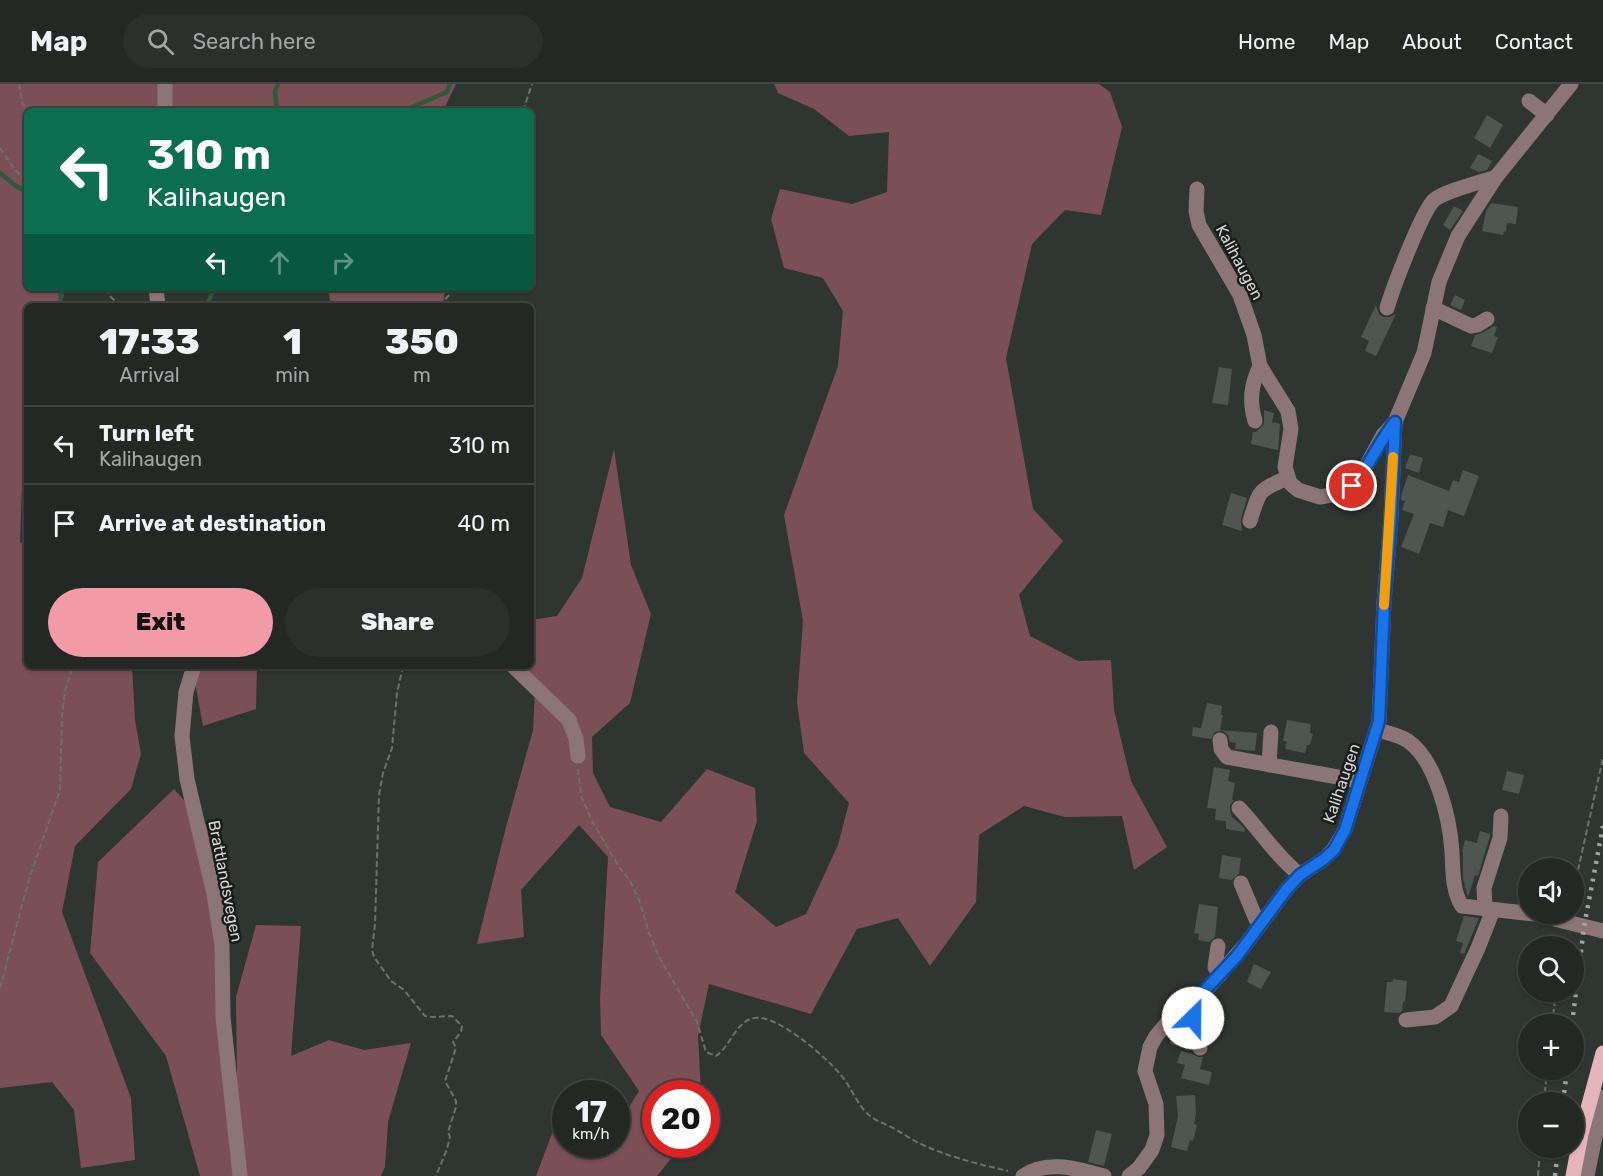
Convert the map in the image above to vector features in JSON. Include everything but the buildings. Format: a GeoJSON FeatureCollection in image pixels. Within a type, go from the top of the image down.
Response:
{"type":"FeatureCollection","features":[{"type":"Feature","properties":{"kind":"main road"},"geometry":{"type":"LineString","coordinates":[[1573,1176],[1581,1134],[1603,1053]]}},
{"type":"Feature","properties":{"kind":"street"},"geometry":{"type":"LineString","coordinates":[[165,84],[165,108]]}},
{"type":"Feature","properties":{"kind":"street","name":"Kalihaugen"},"geometry":{"type":"LineString","coordinates":[[1197,189],[1196,211],[1200,225],[1240,295],[1254,335],[1260,366],[1288,411],[1290,419],[1285,467],[1287,478],[1298,490],[1309,495],[1331,496],[1343,493],[1360,478],[1383,435],[1395,422],[1424,353],[1439,282],[1458,236],[1496,177],[1569,85]]}},
{"type":"Feature","properties":{"kind":"street"},"geometry":{"type":"LineString","coordinates":[[1529,101],[1546,115]]}},
{"type":"Feature","properties":{"kind":"street"},"geometry":{"type":"LineString","coordinates":[[1388,308],[1404,264],[1432,202],[1442,195],[1496,177]]}},
{"type":"Feature","properties":{"kind":"street"},"geometry":{"type":"LineString","coordinates":[[1433,308],[1471,326],[1477,326],[1487,319]]}},
{"type":"Feature","properties":{"kind":"street"},"geometry":{"type":"LineString","coordinates":[[1256,421],[1252,411],[1251,396],[1253,381],[1260,366]]}},
{"type":"Feature","properties":{"kind":"street","name":"Kalihaugen"},"geometry":{"type":"LineString","coordinates":[[1130,1176],[1152,1150],[1157,1136],[1156,1104],[1145,1071],[1150,1047],[1156,1036],[1167,1023],[1190,1006],[1220,975],[1300,875],[1324,859],[1340,841],[1377,730],[1381,705],[1384,603],[1395,422]]}},
{"type":"Feature","properties":{"kind":"street"},"geometry":{"type":"LineString","coordinates":[[1250,521],[1258,497],[1264,489],[1287,478]]}},
{"type":"Feature","properties":{"kind":"street","name":"Brattlandsvegen"},"geometry":{"type":"LineString","coordinates":[[193,669],[186,692],[182,736],[187,779],[214,894],[222,945],[223,1017],[240,1176]]}},
{"type":"Feature","properties":{"kind":"street"},"geometry":{"type":"LineString","coordinates":[[516,669],[569,720],[576,739],[578,756]]}},
{"type":"Feature","properties":{"kind":"street"},"geometry":{"type":"LineString","coordinates":[[1377,730],[1410,742],[1434,778],[1446,808],[1454,884],[1460,904],[1466,908],[1534,914],[1603,932]]}},
{"type":"Feature","properties":{"kind":"street"},"geometry":{"type":"LineString","coordinates":[[1269,765],[1271,732]]}},
{"type":"Feature","properties":{"kind":"street"},"geometry":{"type":"LineString","coordinates":[[1220,740],[1221,749],[1227,757],[1360,781]]}},
{"type":"Feature","properties":{"kind":"street"},"geometry":{"type":"LineString","coordinates":[[1239,808],[1257,827],[1276,853],[1300,875]]}},
{"type":"Feature","properties":{"kind":"street"},"geometry":{"type":"LineString","coordinates":[[1406,1020],[1435,1017],[1451,1006],[1478,948],[1486,909],[1484,888],[1500,838],[1501,816]]}},
{"type":"Feature","properties":{"kind":"street"},"geometry":{"type":"LineString","coordinates":[[1241,883],[1260,924]]}},
{"type":"Feature","properties":{"kind":"street"},"geometry":{"type":"LineString","coordinates":[[1218,946],[1215,967],[1220,975]]}},
{"type":"Feature","properties":{"kind":"street"},"geometry":{"type":"LineString","coordinates":[[1190,1006],[1200,1048]]}},
{"type":"Feature","properties":{"kind":"street"},"geometry":{"type":"LineString","coordinates":[[1587,1176],[1599,1132],[1603,1097]]}},
{"type":"Feature","properties":{"kind":"street"},"geometry":{"type":"LineString","coordinates":[[1156,1104],[1172,1103]]}},
{"type":"Feature","properties":{"kind":"street"},"geometry":{"type":"LineString","coordinates":[[1017,1174],[1039,1167],[1051,1167],[1083,1170],[1104,1176]]}},
{"type":"Feature","properties":{"kind":"path"},"geometry":{"type":"LineString","coordinates":[[19,84],[25,108]]}},
{"type":"Feature","properties":{"kind":"path"},"geometry":{"type":"LineString","coordinates":[[524,108],[532,84]]}},
{"type":"Feature","properties":{"kind":"path"},"geometry":{"type":"LineString","coordinates":[[0,148],[15,170],[24,178]]}},
{"type":"Feature","properties":{"kind":"path"},"geometry":{"type":"LineString","coordinates":[[108,291],[117,303]]}},
{"type":"Feature","properties":{"kind":"path"},"geometry":{"type":"LineString","coordinates":[[442,303],[452,291]]}},
{"type":"Feature","properties":{"kind":"path"},"geometry":{"type":"LineString","coordinates":[[0,988],[29,879],[60,790],[62,716],[65,691],[72,669]]}},
{"type":"Feature","properties":{"kind":"path"},"geometry":{"type":"LineString","coordinates":[[402,669],[392,748],[383,773],[379,795],[375,924],[372,950],[374,957],[391,981],[404,990],[425,1016],[452,1016],[462,1026],[461,1032],[453,1042],[456,1048],[445,1081],[456,1101],[456,1107],[448,1132],[450,1137],[447,1149],[436,1176]]}},
{"type":"Feature","properties":{"kind":"path"},"geometry":{"type":"LineString","coordinates":[[578,756],[581,796],[605,846],[635,891],[659,957],[697,1022],[706,1052],[716,1056],[722,1052],[738,1030],[751,1018],[770,1021],[784,1028],[824,1057],[840,1074],[867,1114],[875,1119],[919,1144],[1017,1174]]}},
{"type":"Feature","properties":{"kind":"path"},"geometry":{"type":"LineString","coordinates":[[1581,858],[1603,758]]}},
{"type":"Feature","properties":{"kind":"path"},"geometry":{"type":"LineString","coordinates":[[1538,1176],[1539,1158]]}},
{"type":"Feature","properties":{"kind":"shaded area"},"geometry":{"type":"Polygon","coordinates":[[[0,84],[456,84],[444,108],[24,108],[24,291],[62,291],[64,296],[59,303],[24,303],[24,433],[20,542],[24,544],[24,669],[132,669],[135,720],[141,754],[131,789],[75,846],[62,912],[131,1098],[135,1160],[81,1168],[74,1110],[52,1082],[0,1088],[0,84]]]}},
{"type":"Feature","properties":{"kind":"shaded area"},"geometry":{"type":"Polygon","coordinates":[[[774,84],[1099,84],[1110,92],[1122,127],[1101,215],[1065,210],[1032,244],[1006,358],[1033,509],[1063,541],[1019,595],[1030,636],[1078,661],[1111,660],[1114,710],[1131,781],[1167,847],[1134,870],[1122,816],[1065,817],[1024,806],[979,835],[976,902],[930,966],[898,918],[857,929],[811,1014],[709,984],[698,1036],[700,1080],[642,1080],[642,1158],[672,1158],[657,1176],[536,1176],[552,1134],[552,1158],[630,1158],[630,1105],[639,1091],[601,1035],[600,998],[608,857],[579,825],[521,890],[524,937],[477,944],[533,730],[535,692],[522,669],[534,669],[534,620],[557,616],[582,578],[614,449],[631,565],[651,614],[630,703],[592,737],[593,773],[610,807],[661,822],[707,769],[755,788],[757,821],[735,892],[776,927],[806,914],[838,845],[849,803],[804,753],[797,702],[803,621],[784,515],[838,366],[843,311],[823,278],[784,268],[771,219],[780,189],[852,204],[887,192],[889,132],[849,136],[814,109],[778,93],[774,84]]]}},
{"type":"Feature","properties":{"kind":"shaded area"},"geometry":{"type":"Polygon","coordinates":[[[328,291],[445,291],[443,303],[330,303],[328,291]]]}},
{"type":"Feature","properties":{"kind":"shaded area"},"geometry":{"type":"Polygon","coordinates":[[[193,669],[257,669],[256,709],[203,726],[193,669]]]}},
{"type":"Feature","properties":{"kind":"shaded area"},"geometry":{"type":"Polygon","coordinates":[[[174,789],[207,826],[219,907],[237,1085],[236,997],[256,925],[301,926],[291,1056],[329,1040],[364,1050],[411,1043],[388,1122],[385,1167],[381,1176],[200,1176],[166,1056],[90,953],[98,862],[174,789]]]}},
{"type":"Feature","properties":{"kind":"waterway"},"geometry":{"type":"LineString","coordinates":[[277,108],[275,92],[278,84]]}},
{"type":"Feature","properties":{"kind":"waterway"},"geometry":{"type":"LineString","coordinates":[[410,108],[447,92],[450,84]]}},
{"type":"Feature","properties":{"kind":"waterway"},"geometry":{"type":"LineString","coordinates":[[0,173],[24,190]]}},
{"type":"Feature","properties":{"kind":"waterway"},"geometry":{"type":"LineString","coordinates":[[60,291],[61,303]]}},
{"type":"Feature","properties":{"kind":"waterway"},"geometry":{"type":"LineString","coordinates":[[208,303],[213,291]]}},
{"type":"Feature","properties":{"kind":"railway"},"geometry":{"type":"LineString","coordinates":[[1573,1014],[1584,927],[1603,826]]}},
{"type":"Feature","properties":{"kind":"railway"},"geometry":{"type":"LineString","coordinates":[[1564,1092],[1566,1080]]}},
{"type":"Feature","properties":{"kind":"railway"},"geometry":{"type":"LineString","coordinates":[[1555,1176],[1557,1158]]}},
{"type":"Feature","properties":{"kind":"slow traffic"},"geometry":{"type":"LineString","coordinates":[[1384,605],[1393,457]]}},
{"type":"Feature","properties":{"kind":"route"},"geometry":{"type":"LineString","coordinates":[[1193,1018],[1190,1006],[1237,956],[1286,890],[1300,875],[1334,850],[1340,841],[1376,735],[1381,705],[1384,603],[1395,422],[1383,435],[1368,466],[1352,486]]}}]}
